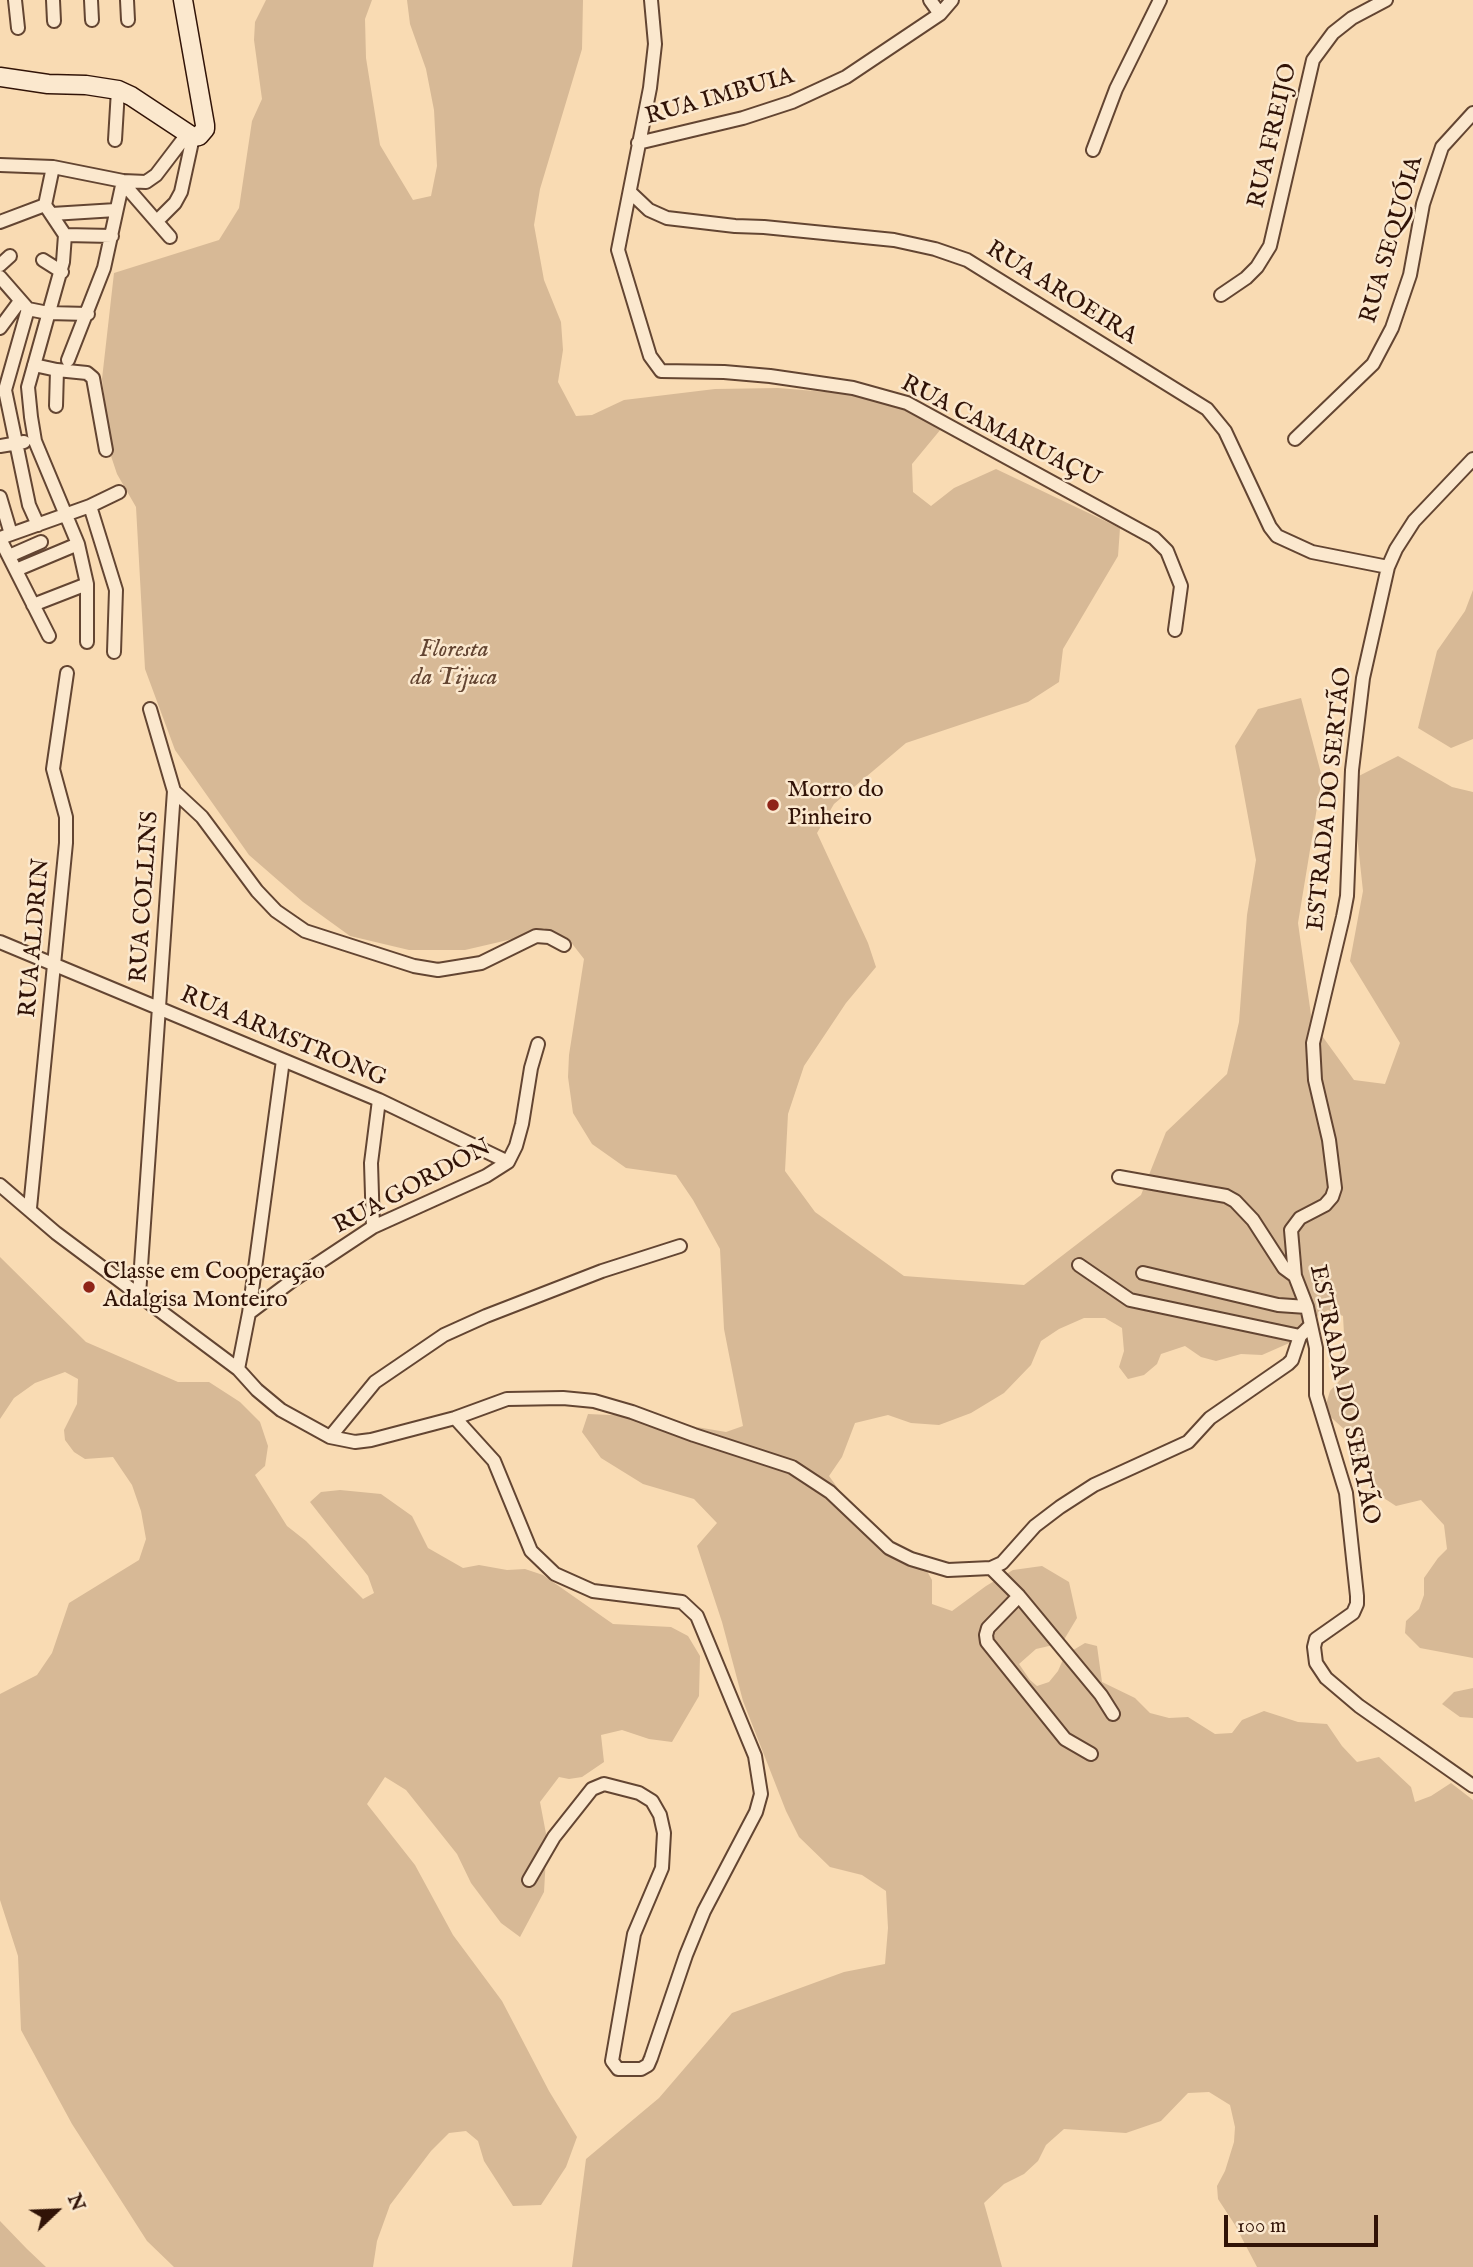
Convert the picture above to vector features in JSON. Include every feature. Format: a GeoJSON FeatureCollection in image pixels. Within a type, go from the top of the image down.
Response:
{"type":"FeatureCollection","features":[{"type":"Feature","properties":{"kind":"street"},"geometry":{"type":"LineString","coordinates":[[15,0],[18,28]]}},
{"type":"Feature","properties":{"kind":"street"},"geometry":{"type":"LineString","coordinates":[[53,0],[54,21]]}},
{"type":"Feature","properties":{"kind":"street"},"geometry":{"type":"LineString","coordinates":[[92,0],[92,20]]}},
{"type":"Feature","properties":{"kind":"street"},"geometry":{"type":"LineString","coordinates":[[127,0],[128,20]]}},
{"type":"Feature","properties":{"kind":"street"},"geometry":{"type":"LineString","coordinates":[[0,165],[53,166],[123,182],[142,183],[150,180],[191,135],[202,133],[205,125],[183,0]]}},
{"type":"Feature","properties":{"kind":"street"},"geometry":{"type":"LineString","coordinates":[[631,193],[650,88],[654,44],[651,0]]}},
{"type":"Feature","properties":{"kind":"street"},"geometry":{"type":"LineString","coordinates":[[930,0],[940,13]]}},
{"type":"Feature","properties":{"kind":"street","name":"RUA IMBUIA"},"geometry":{"type":"LineString","coordinates":[[638,143],[743,118],[792,102],[846,78],[940,13],[951,0]]}},
{"type":"Feature","properties":{"kind":"street"},"geometry":{"type":"LineString","coordinates":[[1093,150],[1116,89],[1160,0]]}},
{"type":"Feature","properties":{"kind":"street","name":"RUA FREIJO"},"geometry":{"type":"LineString","coordinates":[[1221,295],[1246,278],[1270,246],[1313,60],[1333,33],[1352,18],[1386,0]]}},
{"type":"Feature","properties":{"kind":"street"},"geometry":{"type":"LineString","coordinates":[[0,77],[118,90],[191,135]]}},
{"type":"Feature","properties":{"kind":"street"},"geometry":{"type":"LineString","coordinates":[[116,140],[118,90]]}},
{"type":"Feature","properties":{"kind":"street","name":"RUA SEQUÓIA"},"geometry":{"type":"LineString","coordinates":[[1295,439],[1373,364],[1397,315],[1409,275],[1423,204],[1442,147],[1473,113]]}},
{"type":"Feature","properties":{"kind":"street"},"geometry":{"type":"LineString","coordinates":[[157,221],[175,203],[181,192],[191,135]]}},
{"type":"Feature","properties":{"kind":"street"},"geometry":{"type":"LineString","coordinates":[[53,166],[49,209],[65,235],[62,272],[28,387],[35,440],[78,544],[87,584],[87,642]]}},
{"type":"Feature","properties":{"kind":"street"},"geometry":{"type":"LineString","coordinates":[[68,359],[104,268],[123,182]]}},
{"type":"Feature","properties":{"kind":"street"},"geometry":{"type":"LineString","coordinates":[[123,182],[170,237]]}},
{"type":"Feature","properties":{"kind":"street","name":"RUA CAMARUAÇU"},"geometry":{"type":"LineString","coordinates":[[631,193],[618,250],[650,356],[661,371],[771,376],[853,388],[907,403],[1154,538],[1167,551],[1181,586],[1175,630]]}},
{"type":"Feature","properties":{"kind":"street","name":"RUA AROEIRA"},"geometry":{"type":"LineString","coordinates":[[631,193],[649,210],[667,218],[894,240],[935,249],[967,260],[1207,409],[1225,431],[1270,527],[1277,536],[1312,552],[1388,567]]}},
{"type":"Feature","properties":{"kind":"street"},"geometry":{"type":"LineString","coordinates":[[0,222],[49,209],[116,210]]}},
{"type":"Feature","properties":{"kind":"street"},"geometry":{"type":"LineString","coordinates":[[65,235],[112,236]]}},
{"type":"Feature","properties":{"kind":"street"},"geometry":{"type":"LineString","coordinates":[[43,260],[62,272]]}},
{"type":"Feature","properties":{"kind":"street"},"geometry":{"type":"LineString","coordinates":[[0,277],[24,305],[48,313],[88,314]]}},
{"type":"Feature","properties":{"kind":"street"},"geometry":{"type":"LineString","coordinates":[[0,328],[24,305]]}},
{"type":"Feature","properties":{"kind":"street"},"geometry":{"type":"LineString","coordinates":[[24,305],[2,390],[29,505],[38,525]]}},
{"type":"Feature","properties":{"kind":"street"},"geometry":{"type":"LineString","coordinates":[[34,365],[87,373],[93,378],[106,450]]}},
{"type":"Feature","properties":{"kind":"street"},"geometry":{"type":"LineString","coordinates":[[56,406],[57,370]]}},
{"type":"Feature","properties":{"kind":"street"},"geometry":{"type":"LineString","coordinates":[[2,390],[28,387]]}},
{"type":"Feature","properties":{"kind":"street"},"geometry":{"type":"LineString","coordinates":[[0,446],[35,440]]}},
{"type":"Feature","properties":{"kind":"street"},"geometry":{"type":"LineString","coordinates":[[1388,567],[1414,521],[1473,459]]}},
{"type":"Feature","properties":{"kind":"street"},"geometry":{"type":"LineString","coordinates":[[4,537],[66,516],[119,492]]}},
{"type":"Feature","properties":{"kind":"street"},"geometry":{"type":"LineString","coordinates":[[0,497],[4,537],[9,555],[49,636]]}},
{"type":"Feature","properties":{"kind":"street"},"geometry":{"type":"LineString","coordinates":[[90,506],[117,590],[114,652]]}},
{"type":"Feature","properties":{"kind":"street"},"geometry":{"type":"LineString","coordinates":[[9,555],[41,542]]}},
{"type":"Feature","properties":{"kind":"street"},"geometry":{"type":"LineString","coordinates":[[16,570],[78,544]]}},
{"type":"Feature","properties":{"kind":"street","name":"ESTRADA DO SERTÃO"},"geometry":{"type":"LineString","coordinates":[[1388,567],[1363,678],[1352,770],[1347,895],[1313,1044],[1315,1080],[1329,1140],[1335,1188],[1332,1198],[1325,1205],[1300,1218],[1291,1230],[1295,1276],[1307,1307],[1315,1348],[1316,1395],[1346,1493],[1357,1604],[1353,1613],[1316,1639],[1314,1647],[1317,1663],[1326,1678],[1359,1706],[1473,1786]]}},
{"type":"Feature","properties":{"kind":"street"},"geometry":{"type":"LineString","coordinates":[[33,605],[87,584]]}},
{"type":"Feature","properties":{"kind":"street","name":"RUA ALDRIN"},"geometry":{"type":"LineString","coordinates":[[30,1208],[66,843],[66,817],[53,769],[67,673]]}},
{"type":"Feature","properties":{"kind":"street"},"geometry":{"type":"LineString","coordinates":[[150,709],[174,791]]}},
{"type":"Feature","properties":{"kind":"street","name":"RUA COLLINS"},"geometry":{"type":"LineString","coordinates":[[174,791],[202,817],[257,891],[276,911],[305,931],[414,967],[438,970],[481,963],[515,944],[542,936],[557,939],[564,945]]}},
{"type":"Feature","properties":{"kind":"street","name":"RUA COLLINS"},"geometry":{"type":"LineString","coordinates":[[139,1295],[174,791]]}},
{"type":"Feature","properties":{"kind":"street","name":"RUA ARMSTRONG"},"geometry":{"type":"LineString","coordinates":[[0,942],[54,967],[379,1101],[508,1162]]}},
{"type":"Feature","properties":{"kind":"street","name":"RUA GORDON"},"geometry":{"type":"LineString","coordinates":[[249,1313],[373,1227],[486,1176],[508,1162],[522,1124],[531,1068],[538,1044]]}},
{"type":"Feature","properties":{"kind":"street"},"geometry":{"type":"LineString","coordinates":[[238,1369],[249,1313],[283,1060]]}},
{"type":"Feature","properties":{"kind":"street"},"geometry":{"type":"LineString","coordinates":[[373,1227],[371,1163],[379,1101]]}},
{"type":"Feature","properties":{"kind":"street"},"geometry":{"type":"LineString","coordinates":[[1119,1177],[1226,1196],[1235,1201],[1253,1220],[1284,1268],[1295,1276]]}},
{"type":"Feature","properties":{"kind":"street"},"geometry":{"type":"LineString","coordinates":[[0,1185],[56,1233],[238,1369],[281,1410],[330,1437],[355,1442],[371,1440],[455,1418],[507,1399],[594,1401],[792,1467],[830,1492],[889,1548],[911,1559],[948,1570],[992,1568],[1002,1563],[1035,1526],[1060,1507],[1094,1485],[1188,1442],[1210,1419],[1288,1364],[1292,1360],[1300,1336],[1311,1325]]}},
{"type":"Feature","properties":{"kind":"street"},"geometry":{"type":"LineString","coordinates":[[330,1437],[375,1382],[444,1335],[538,1295],[640,1257],[680,1246]]}},
{"type":"Feature","properties":{"kind":"street"},"geometry":{"type":"LineString","coordinates":[[1079,1265],[1130,1300],[1300,1336]]}},
{"type":"Feature","properties":{"kind":"street"},"geometry":{"type":"LineString","coordinates":[[1143,1273],[1279,1305],[1307,1307]]}},
{"type":"Feature","properties":{"kind":"street"},"geometry":{"type":"LineString","coordinates":[[455,1418],[494,1461],[531,1551],[555,1574],[593,1591],[682,1602],[697,1616],[755,1756],[761,1794],[756,1812],[704,1911],[648,2065],[640,2069],[618,2069],[612,2062],[634,1934],[662,1868],[664,1833],[660,1815],[652,1801],[639,1793],[604,1784],[592,1789],[554,1838],[529,1880]]}},
{"type":"Feature","properties":{"kind":"street"},"geometry":{"type":"LineString","coordinates":[[992,1568],[1019,1596],[1101,1695],[1113,1714]]}},
{"type":"Feature","properties":{"kind":"street"},"geometry":{"type":"LineString","coordinates":[[1019,1596],[988,1628],[987,1642],[1065,1739],[1091,1754]]}},
{"type":"Feature","properties":{"kind":"green space","name":"Floresta da Tijuca"},"geometry":{"type":"Polygon","coordinates":[[[266,0],[372,0],[365,19],[366,58],[380,145],[413,200],[431,196],[437,166],[434,110],[426,69],[410,24],[407,0],[583,0],[582,49],[540,189],[534,225],[544,280],[561,322],[563,350],[558,382],[576,416],[592,415],[624,400],[715,389],[778,388],[839,393],[896,404],[941,429],[912,464],[913,492],[931,506],[954,488],[996,469],[1120,528],[1118,556],[1063,649],[1059,682],[1028,702],[906,743],[834,804],[817,833],[868,943],[876,967],[846,1003],[804,1066],[788,1114],[785,1171],[815,1212],[904,1276],[1024,1285],[1141,1195],[1166,1132],[1227,1074],[1239,1022],[1247,915],[1256,860],[1235,746],[1258,709],[1301,698],[1322,777],[1298,923],[1312,1022],[1354,1080],[1385,1084],[1400,1043],[1350,961],[1363,891],[1351,780],[1398,756],[1452,787],[1473,792],[1473,1658],[1420,1648],[1405,1633],[1406,1621],[1419,1609],[1424,1595],[1424,1578],[1447,1549],[1444,1525],[1421,1500],[1396,1506],[1373,1491],[1373,1471],[1357,1456],[1356,1440],[1324,1411],[1330,1391],[1341,1379],[1340,1354],[1344,1334],[1343,1316],[1328,1310],[1312,1319],[1303,1337],[1262,1355],[1241,1354],[1216,1361],[1201,1357],[1185,1346],[1161,1354],[1157,1364],[1144,1375],[1128,1379],[1119,1367],[1124,1351],[1122,1328],[1105,1318],[1084,1318],[1041,1341],[1031,1365],[1004,1393],[971,1413],[939,1425],[911,1423],[888,1415],[855,1423],[842,1457],[829,1476],[861,1520],[893,1550],[916,1552],[932,1580],[932,1604],[952,1611],[1013,1570],[1042,1566],[1069,1582],[1077,1618],[1062,1643],[1036,1649],[1019,1664],[1037,1686],[1049,1682],[1058,1671],[1065,1655],[1085,1643],[1097,1646],[1102,1682],[1135,1698],[1150,1713],[1169,1718],[1188,1717],[1215,1734],[1232,1733],[1242,1720],[1264,1711],[1298,1722],[1327,1724],[1357,1762],[1379,1757],[1411,1787],[1415,1802],[1431,1796],[1451,1783],[1473,1800],[1473,2267],[1257,2267],[1218,2199],[1217,2186],[1234,2142],[1235,2127],[1230,2105],[1209,2092],[1188,2093],[1161,2121],[1126,2133],[1064,2129],[1046,2145],[1038,2161],[1024,2174],[1004,2184],[984,2203],[1002,2267],[572,2267],[586,2159],[659,2098],[732,2013],[844,1972],[885,1964],[888,1928],[886,1891],[862,1875],[830,1867],[799,1837],[786,1811],[743,1701],[722,1622],[697,1546],[717,1523],[694,1499],[643,1484],[601,1458],[582,1432],[588,1414],[632,1416],[726,1432],[743,1426],[724,1329],[720,1249],[676,1175],[626,1168],[592,1144],[573,1113],[568,1077],[569,1055],[584,959],[570,941],[544,928],[521,937],[465,950],[409,950],[350,936],[303,902],[249,855],[175,750],[145,669],[136,507],[117,474],[111,456],[102,379],[114,273],[219,240],[239,208],[252,121],[262,99],[254,40],[255,22],[266,0]]]}},
{"type":"Feature","properties":{"kind":"green space"},"geometry":{"type":"Polygon","coordinates":[[[1473,590],[1473,739],[1451,748],[1418,728],[1437,651],[1465,611],[1473,590]]]}},
{"type":"Feature","properties":{"kind":"green space"},"geometry":{"type":"Polygon","coordinates":[[[0,1257],[86,1342],[178,1382],[209,1382],[240,1402],[260,1422],[268,1446],[265,1466],[255,1475],[287,1526],[306,1541],[363,1599],[374,1593],[368,1576],[310,1502],[321,1492],[340,1490],[381,1494],[412,1516],[428,1548],[463,1568],[479,1565],[507,1570],[525,1569],[543,1575],[613,1624],[671,1627],[688,1636],[700,1656],[699,1696],[672,1742],[649,1739],[622,1730],[601,1735],[604,1762],[582,1777],[559,1777],[540,1802],[547,1839],[544,1892],[520,1937],[501,1923],[471,1883],[457,1854],[406,1790],[385,1777],[367,1804],[415,1865],[453,1935],[502,2001],[549,2091],[577,2137],[566,2167],[541,2205],[513,2206],[484,2161],[478,2141],[466,2131],[449,2133],[431,2151],[390,2205],[377,2241],[373,2267],[174,2267],[147,2241],[72,2124],[21,2030],[18,1956],[0,1900],[0,1694],[37,1675],[52,1653],[69,1603],[139,1560],[146,1539],[141,1511],[132,1485],[113,1457],[85,1459],[74,1452],[65,1440],[64,1430],[77,1404],[78,1379],[65,1372],[35,1383],[14,1398],[0,1419],[0,1257]]]}},
{"type":"Feature","properties":{"kind":"green space"},"geometry":{"type":"Polygon","coordinates":[[[1473,1688],[1473,1718],[1460,1717],[1442,1704],[1454,1692],[1473,1688]]]}},
{"type":"Feature","properties":{"kind":"green space"},"geometry":{"type":"Polygon","coordinates":[[[0,2221],[27,2249],[46,2267],[0,2267],[0,2221]]]}},
{"type":"Feature","properties":{"kind":"place","name":"Morro do Pinheiro"},"geometry":{"type":"Point","coordinates":[773,805]}},
{"type":"Feature","properties":{"kind":"place","name":"Classe em Cooperação Adalgisa Monteiro"},"geometry":{"type":"Point","coordinates":[89,1287]}}]}
